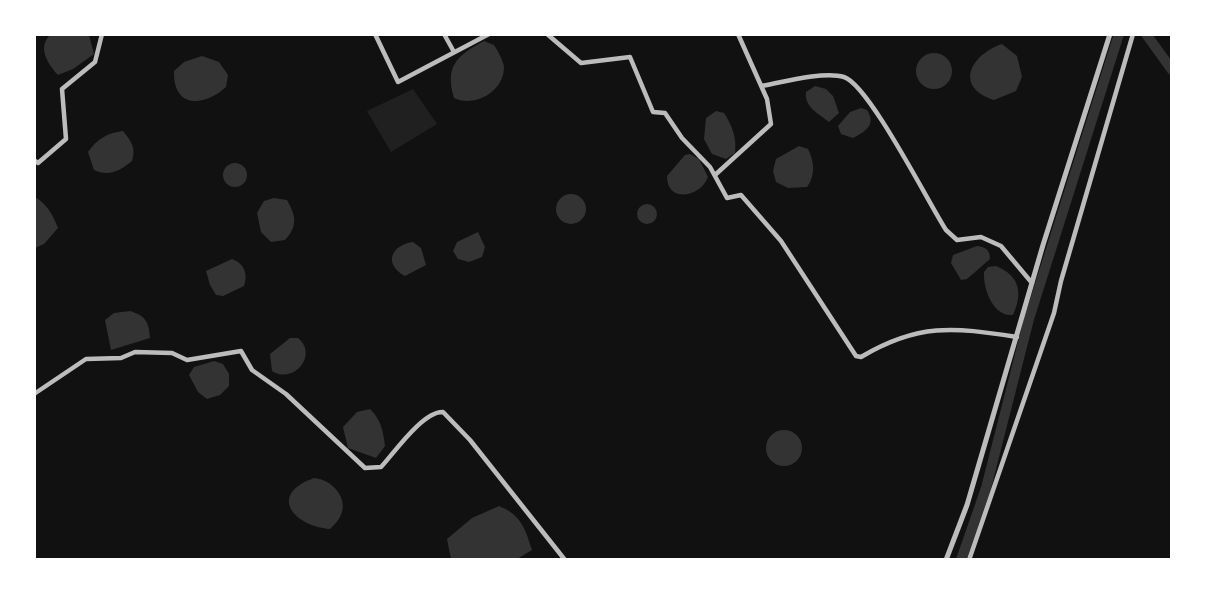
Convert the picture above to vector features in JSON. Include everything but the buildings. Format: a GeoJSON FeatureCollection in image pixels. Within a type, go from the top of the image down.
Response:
{"type":"FeatureCollection","features":[{"type":"Feature","properties":{"kind":"street"},"geometry":{"type":"LineString","coordinates":[[34,160],[39,163],[66,139],[62,89],[95,62],[102,34]]}},
{"type":"Feature","properties":{"kind":"street"},"geometry":{"type":"LineString","coordinates":[[375,34],[398,82],[425,70],[489,34]]}},
{"type":"Feature","properties":{"kind":"street"},"geometry":{"type":"LineString","coordinates":[[444,34],[454,52]]}},
{"type":"Feature","properties":{"kind":"street"},"geometry":{"type":"LineString","coordinates":[[547,34],[581,63],[630,57],[653,112],[665,113],[682,138],[715,175],[727,198],[741,195],[781,241],[856,356],[861,357],[886,342],[916,333],[976,331],[1017,337]]}},
{"type":"Feature","properties":{"kind":"street"},"geometry":{"type":"LineString","coordinates":[[715,175],[771,124],[772,116],[762,86],[738,34]]}},
{"type":"Feature","properties":{"kind":"street"},"geometry":{"type":"LineString","coordinates":[[946,560],[967,505],[1032,284],[1110,34]]}},
{"type":"Feature","properties":{"kind":"street"},"geometry":{"type":"LineString","coordinates":[[969,560],[1054,313],[1061,281],[1133,34]]}},
{"type":"Feature","properties":{"kind":"street"},"geometry":{"type":"LineString","coordinates":[[762,86],[835,75],[854,82],[889,134],[946,230],[957,240],[981,237],[1000,246],[1032,284]]}},
{"type":"Feature","properties":{"kind":"street"},"geometry":{"type":"LineString","coordinates":[[34,394],[86,359],[121,358],[135,352],[172,353],[187,360],[241,351],[252,370],[286,394],[365,468],[381,467],[417,427],[433,413],[443,412],[470,440],[565,560]]}},
{"type":"Feature","properties":{"kind":"shaded area"},"geometry":{"type":"Polygon","coordinates":[[[50,35],[89,35],[94,54],[73,69],[58,75],[45,56],[44,45],[50,35]]]}},
{"type":"Feature","properties":{"kind":"shaded area"},"geometry":{"type":"Polygon","coordinates":[[[484,41],[494,45],[503,61],[503,76],[499,84],[479,99],[462,101],[454,98],[451,78],[455,63],[466,52],[484,41]]]}},
{"type":"Feature","properties":{"kind":"shaded area"},"geometry":{"type":"Polygon","coordinates":[[[1002,44],[1017,56],[1022,77],[1016,91],[994,100],[974,87],[971,71],[982,56],[1002,44]]]}},
{"type":"Feature","properties":{"kind":"shaded area"},"geometry":{"type":"Polygon","coordinates":[[[934,53],[946,59],[952,71],[946,83],[934,89],[922,83],[916,71],[922,59],[934,53]]]}},
{"type":"Feature","properties":{"kind":"shaded area"},"geometry":{"type":"Polygon","coordinates":[[[202,56],[219,62],[228,75],[226,87],[208,98],[191,101],[179,92],[175,83],[174,71],[184,62],[202,56]]]}},
{"type":"Feature","properties":{"kind":"shaded area"},"geometry":{"type":"Polygon","coordinates":[[[815,86],[826,89],[833,96],[839,113],[829,122],[813,110],[807,102],[806,92],[815,86]]]}},
{"type":"Feature","properties":{"kind":"shaded area"},"geometry":{"type":"Polygon","coordinates":[[[413,89],[437,124],[391,152],[367,111],[413,89]]]}},
{"type":"Feature","properties":{"kind":"shaded area"},"geometry":{"type":"Polygon","coordinates":[[[861,108],[867,110],[870,115],[869,127],[853,138],[841,134],[838,126],[850,112],[861,108]]]}},
{"type":"Feature","properties":{"kind":"shaded area"},"geometry":{"type":"Polygon","coordinates":[[[716,111],[724,113],[735,137],[735,153],[726,159],[712,154],[704,139],[706,118],[716,111]]]}},
{"type":"Feature","properties":{"kind":"shaded area"},"geometry":{"type":"Polygon","coordinates":[[[123,131],[132,145],[134,152],[132,161],[114,172],[104,173],[94,170],[88,152],[103,137],[123,131]]]}},
{"type":"Feature","properties":{"kind":"shaded area"},"geometry":{"type":"Polygon","coordinates":[[[799,146],[808,149],[813,163],[812,178],[807,187],[788,188],[776,182],[773,171],[776,159],[799,146]]]}},
{"type":"Feature","properties":{"kind":"shaded area"},"geometry":{"type":"Polygon","coordinates":[[[690,154],[699,159],[708,177],[699,189],[692,193],[678,194],[668,185],[667,176],[685,155],[690,154]]]}},
{"type":"Feature","properties":{"kind":"shaded area"},"geometry":{"type":"Polygon","coordinates":[[[235,163],[243,167],[247,175],[243,183],[235,187],[227,183],[223,175],[227,167],[235,163]]]}},
{"type":"Feature","properties":{"kind":"shaded area"},"geometry":{"type":"Polygon","coordinates":[[[571,194],[577,195],[585,203],[585,215],[577,223],[571,224],[565,223],[557,215],[556,209],[557,203],[565,195],[571,194]]]}},
{"type":"Feature","properties":{"kind":"shaded area"},"geometry":{"type":"Polygon","coordinates":[[[35,197],[49,210],[58,228],[44,244],[35,248],[35,197]]]}},
{"type":"Feature","properties":{"kind":"shaded area"},"geometry":{"type":"Polygon","coordinates":[[[274,198],[287,200],[292,211],[294,225],[285,240],[271,242],[261,232],[257,213],[264,201],[274,198]]]}},
{"type":"Feature","properties":{"kind":"shaded area"},"geometry":{"type":"Polygon","coordinates":[[[647,204],[654,207],[657,214],[654,221],[647,224],[640,221],[637,214],[640,207],[647,204]]]}},
{"type":"Feature","properties":{"kind":"shaded area"},"geometry":{"type":"Polygon","coordinates":[[[478,232],[485,247],[482,257],[469,262],[458,259],[453,251],[457,242],[478,232]]]}},
{"type":"Feature","properties":{"kind":"shaded area"},"geometry":{"type":"Polygon","coordinates":[[[413,242],[421,248],[426,265],[405,276],[394,266],[392,256],[399,247],[413,242]]]}},
{"type":"Feature","properties":{"kind":"shaded area"},"geometry":{"type":"Polygon","coordinates":[[[977,246],[987,250],[990,259],[967,279],[961,280],[951,263],[953,255],[977,246]]]}},
{"type":"Feature","properties":{"kind":"shaded area"},"geometry":{"type":"Polygon","coordinates":[[[232,259],[244,270],[246,277],[244,286],[223,296],[216,295],[206,271],[232,259]]]}},
{"type":"Feature","properties":{"kind":"shaded area"},"geometry":{"type":"Polygon","coordinates":[[[996,266],[1015,280],[1018,299],[1013,315],[1000,312],[987,294],[984,272],[988,267],[996,266]]]}},
{"type":"Feature","properties":{"kind":"shaded area"},"geometry":{"type":"Polygon","coordinates":[[[130,311],[146,320],[150,338],[111,350],[105,320],[114,313],[130,311]]]}},
{"type":"Feature","properties":{"kind":"shaded area"},"geometry":{"type":"Polygon","coordinates":[[[290,338],[298,338],[304,345],[305,360],[295,371],[288,374],[272,371],[270,354],[290,338]]]}},
{"type":"Feature","properties":{"kind":"shaded area"},"geometry":{"type":"Polygon","coordinates":[[[214,361],[223,364],[229,374],[229,386],[220,395],[207,399],[198,392],[189,375],[194,367],[214,361]]]}},
{"type":"Feature","properties":{"kind":"shaded area"},"geometry":{"type":"Polygon","coordinates":[[[370,409],[381,426],[385,446],[376,458],[348,448],[343,427],[357,412],[370,409]]]}},
{"type":"Feature","properties":{"kind":"shaded area"},"geometry":{"type":"Polygon","coordinates":[[[784,430],[796,436],[802,448],[796,460],[784,466],[772,460],[766,448],[772,436],[784,430]]]}},
{"type":"Feature","properties":{"kind":"shaded area"},"geometry":{"type":"Polygon","coordinates":[[[314,478],[333,486],[343,503],[339,519],[330,529],[306,522],[291,509],[289,501],[292,493],[300,485],[314,478]]]}},
{"type":"Feature","properties":{"kind":"shaded area"},"geometry":{"type":"Polygon","coordinates":[[[499,506],[521,523],[532,550],[517,559],[451,559],[447,539],[472,518],[499,506]]]}},
{"type":"Feature","properties":{"kind":"waterway"},"geometry":{"type":"LineString","coordinates":[[961,560],[986,488],[1029,319],[1119,34]]}},
{"type":"Feature","properties":{"kind":"waterway"},"geometry":{"type":"LineString","coordinates":[[1146,34],[1172,70]]}}]}
